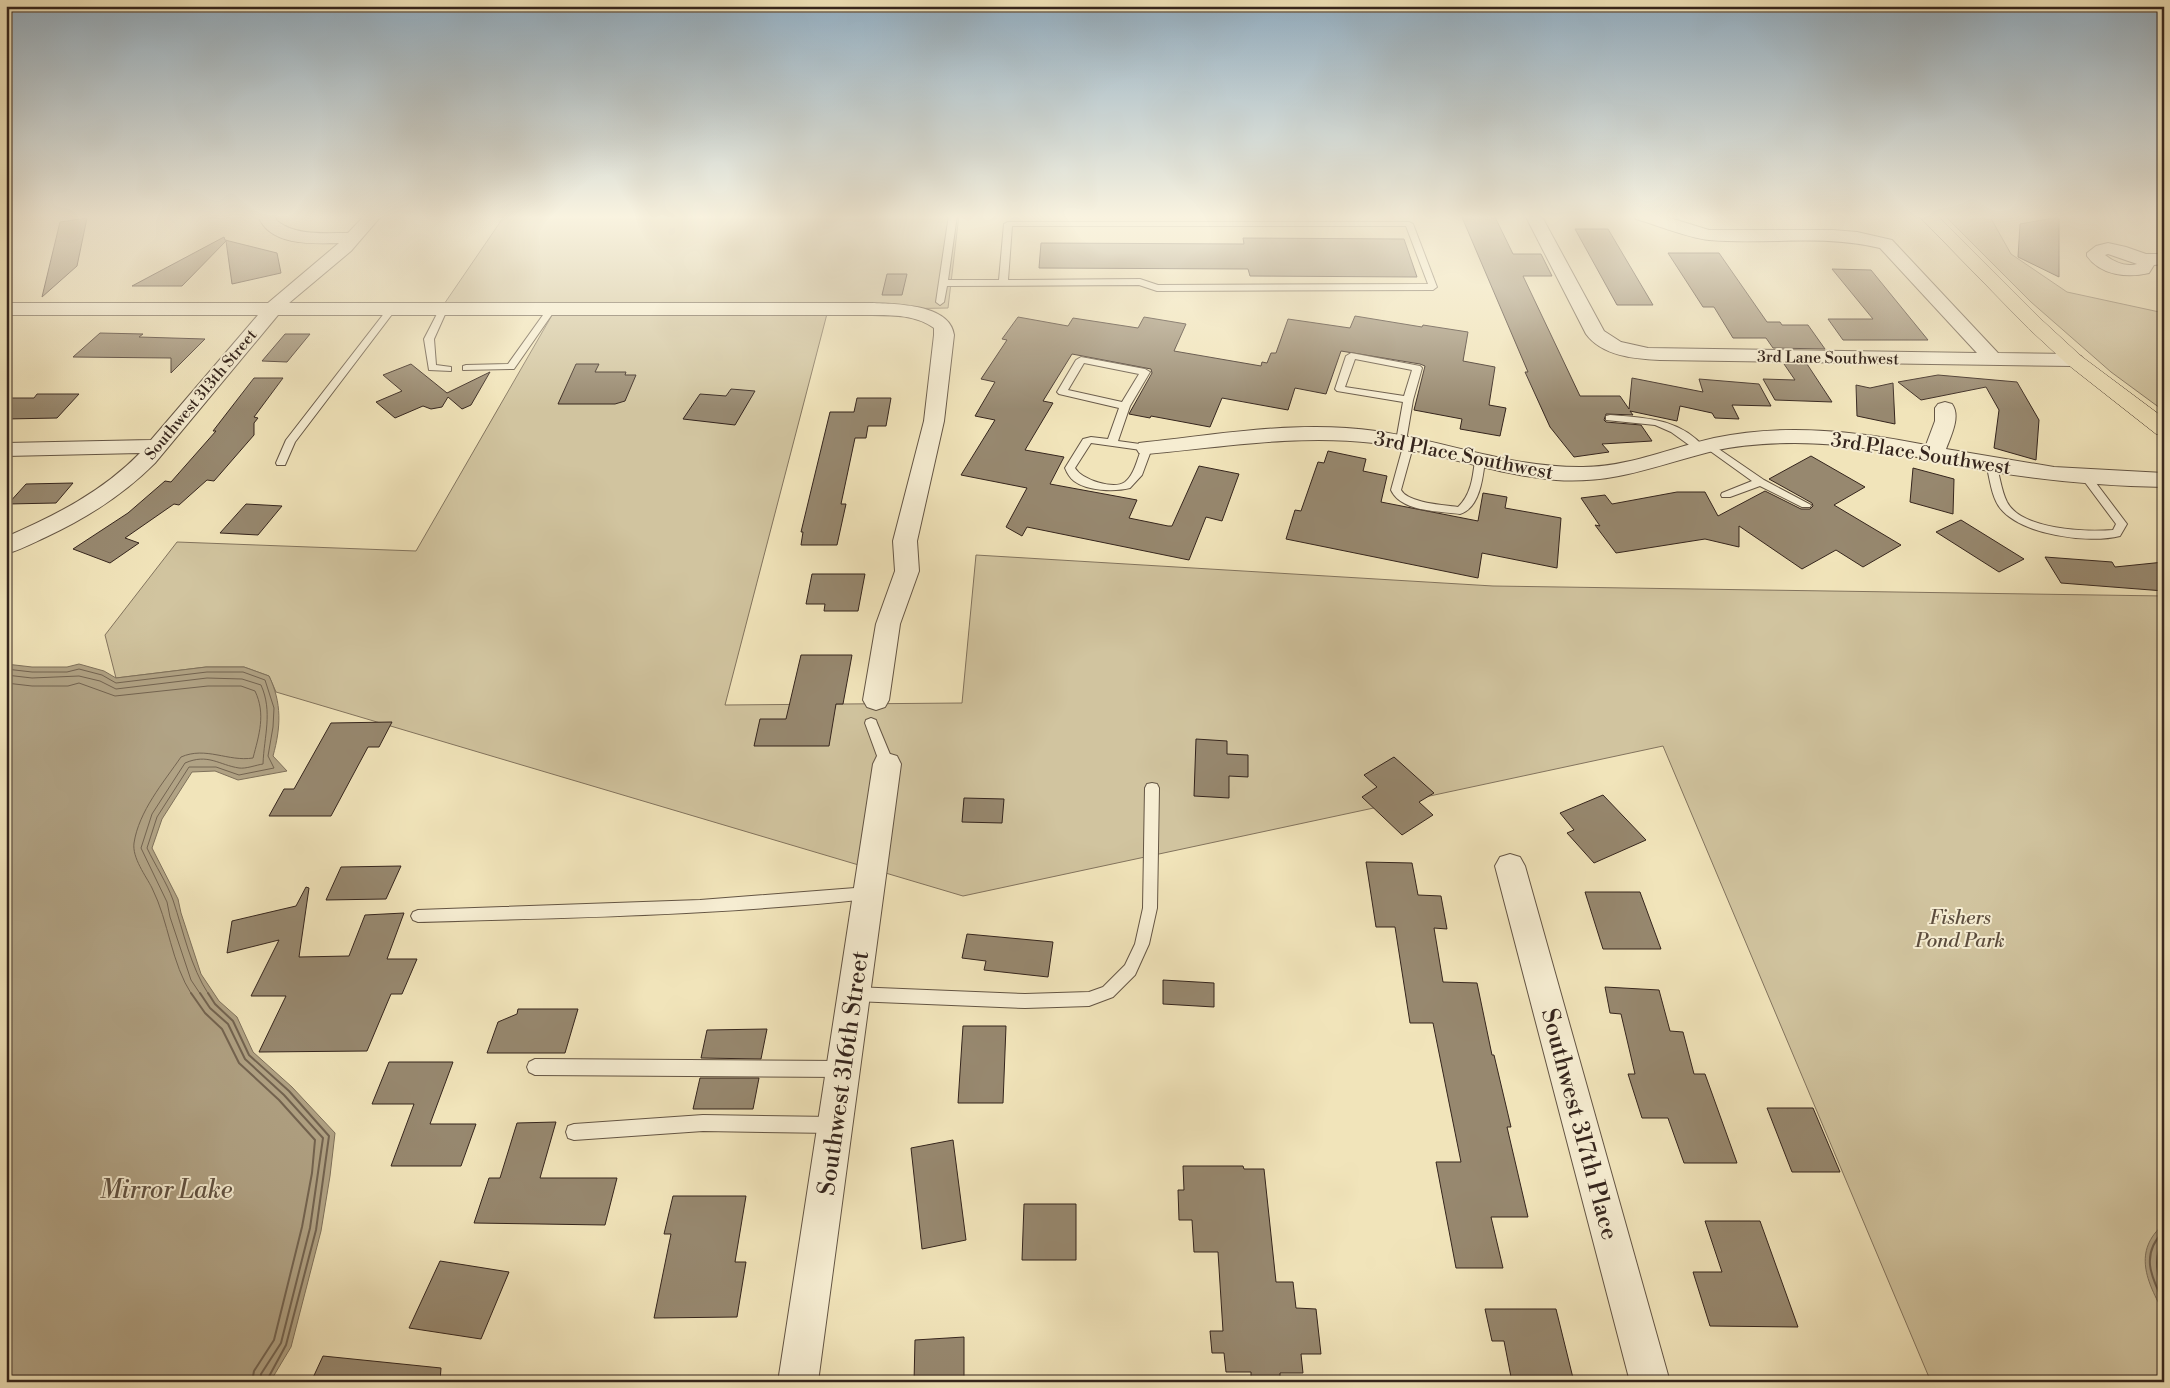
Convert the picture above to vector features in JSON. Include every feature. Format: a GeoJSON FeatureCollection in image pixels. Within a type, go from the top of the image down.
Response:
{"type":"FeatureCollection","features":[{"type":"Feature","properties":{"kind":"main road"},"geometry":{"type":"LineString","coordinates":[[1991,280],[2074,360],[2164,428]]}},
{"type":"Feature","properties":{"kind":"street","name":"Southwest 313th Street"},"geometry":{"type":"LineString","coordinates":[[6,546],[60,522],[100,499],[124,480],[156,446],[273,309],[285,296],[306,280]]}},
{"type":"Feature","properties":{"kind":"street","name":"3rd Lane Southwest"},"geometry":{"type":"LineString","coordinates":[[1568,280],[1596,334],[1608,343],[1625,350],[1658,354],[2074,360]]}},
{"type":"Feature","properties":{"kind":"street"},"geometry":{"type":"LineString","coordinates":[[1919,280],[1993,359]]}},
{"type":"Feature","properties":{"kind":"street"},"geometry":{"type":"LineString","coordinates":[[6,309],[828,309],[908,312],[935,309],[943,326],[944,335],[934,421],[904,548],[907,572],[888,624],[876,700]]}},
{"type":"Feature","properties":{"kind":"street"},"geometry":{"type":"LineString","coordinates":[[1934,452],[1945,421],[1945,408]]}},
{"type":"Feature","properties":{"kind":"street","name":"3rd Place Southwest"},"geometry":{"type":"LineString","coordinates":[[1147,448],[1316,433],[1371,436],[1534,471],[1585,474],[1635,469],[1705,447],[1759,438],[1819,437],[1877,442],[1991,464],[2086,477],[2164,480]]}},
{"type":"Feature","properties":{"kind":"street"},"geometry":{"type":"LineString","coordinates":[[6,450],[156,446]]}},
{"type":"Feature","properties":{"kind":"street","name":"Southwest 316th Street"},"geometry":{"type":"LineString","coordinates":[[798,1382],[886,764]]}},
{"type":"Feature","properties":{"kind":"street","name":"Southwest 317th Place"},"geometry":{"type":"LineString","coordinates":[[1510,866],[1650,1382]]}},
{"type":"Feature","properties":{"kind":"lane"},"geometry":{"type":"LineString","coordinates":[[935,309],[943,280]]}},
{"type":"Feature","properties":{"kind":"lane"},"geometry":{"type":"LineString","coordinates":[[943,283],[1140,282],[1157,288],[1433,287],[1430,280]]}},
{"type":"Feature","properties":{"kind":"lane"},"geometry":{"type":"LineString","coordinates":[[281,463],[290,442],[392,309]]}},
{"type":"Feature","properties":{"kind":"lane"},"geometry":{"type":"LineString","coordinates":[[443,310],[429,339],[432,368],[448,369]]}},
{"type":"Feature","properties":{"kind":"lane"},"geometry":{"type":"LineString","coordinates":[[466,368],[510,367],[526,348],[551,310]]}},
{"type":"Feature","properties":{"kind":"lane"},"geometry":{"type":"LineString","coordinates":[[1408,400],[1340,389],[1351,356],[1417,368],[1408,400],[1405,442],[1396,490],[1399,496],[1413,503],[1460,511],[1468,505],[1477,486],[1480,460]]}},
{"type":"Feature","properties":{"kind":"lane"},"geometry":{"type":"LineString","coordinates":[[1112,443],[1125,406],[1145,372],[1081,360],[1062,392],[1125,406]]}},
{"type":"Feature","properties":{"kind":"lane"},"geometry":{"type":"LineString","coordinates":[[1610,418],[1657,422],[1705,447],[1760,482],[1806,505]]}},
{"type":"Feature","properties":{"kind":"lane"},"geometry":{"type":"LineString","coordinates":[[1087,441],[1147,448],[1134,479],[1127,486],[1120,488],[1080,480],[1070,468],[1087,441]]}},
{"type":"Feature","properties":{"kind":"lane"},"geometry":{"type":"LineString","coordinates":[[1991,464],[2003,506],[2022,522],[2041,528],[2101,535],[2116,532],[2122,524],[2086,477]]}},
{"type":"Feature","properties":{"kind":"lane"},"geometry":{"type":"LineString","coordinates":[[1726,495],[1760,482]]}},
{"type":"Feature","properties":{"kind":"lane"},"geometry":{"type":"LineString","coordinates":[[871,724],[886,764]]}},
{"type":"Feature","properties":{"kind":"lane"},"geometry":{"type":"LineString","coordinates":[[854,994],[1025,1001],[1089,999],[1108,992],[1130,970],[1142,944],[1150,908],[1152,788]]}},
{"type":"Feature","properties":{"kind":"lane"},"geometry":{"type":"LineString","coordinates":[[418,916],[626,910],[790,901],[868,893]]}},
{"type":"Feature","properties":{"kind":"lane"},"geometry":{"type":"LineString","coordinates":[[535,1067],[843,1069]]}},
{"type":"Feature","properties":{"kind":"lane"},"geometry":{"type":"LineString","coordinates":[[574,1132],[640,1125],[702,1122],[770,1121],[835,1125]]}},
{"type":"Feature","properties":{"kind":"green space","name":"Fishers Pond Park"},"geometry":{"type":"Polygon","coordinates":[[[461,280],[951,280],[948,308],[828,310],[725,705],[962,703],[976,555],[1493,586],[2164,596],[2164,1382],[1931,1382],[1663,746],[963,896],[276,692],[269,676],[244,667],[206,667],[116,678],[105,635],[177,542],[416,551],[555,310],[440,310],[461,280]]]}},
{"type":"Feature","properties":{"kind":"green space"},"geometry":{"type":"Polygon","coordinates":[[[2009,280],[2049,280],[2067,292],[2164,313],[2164,411],[2111,372],[2031,302],[2009,280]]]}},
{"type":"Feature","properties":{"kind":"water","name":"Mirror Lake"},"geometry":{"type":"Polygon","coordinates":[[[6,664],[32,667],[67,667],[79,664],[104,671],[116,678],[206,667],[244,667],[269,676],[273,686],[278,706],[279,725],[273,756],[287,771],[238,780],[215,771],[192,772],[162,819],[152,848],[178,899],[201,974],[219,1001],[237,1017],[253,1052],[292,1087],[335,1133],[321,1231],[291,1347],[270,1382],[6,1382],[6,664]]]}},
{"type":"Feature","properties":{"kind":"water"},"geometry":{"type":"Polygon","coordinates":[[[2164,1224],[2164,1313],[2148,1278],[2145,1256],[2154,1234],[2164,1224]]]}},
{"type":"Feature","properties":{"kind":"building"},"geometry":{"type":"Polygon","coordinates":[[[46,280],[61,280],[42,297],[46,280]]]}},
{"type":"Feature","properties":{"kind":"building"},"geometry":{"type":"Polygon","coordinates":[[[144,280],[188,280],[182,286],[132,286],[144,280]]]}},
{"type":"Feature","properties":{"kind":"building"},"geometry":{"type":"Polygon","coordinates":[[[231,280],[251,280],[232,284],[231,280]]]}},
{"type":"Feature","properties":{"kind":"building"},"geometry":{"type":"Polygon","coordinates":[[[886,280],[906,280],[902,295],[882,295],[886,280]]]}},
{"type":"Feature","properties":{"kind":"building"},"geometry":{"type":"Polygon","coordinates":[[[1489,280],[1525,280],[1580,396],[1620,396],[1629,409],[1632,378],[1703,392],[1699,379],[1759,384],[1771,406],[1732,405],[1739,419],[1715,418],[1712,413],[1680,406],[1677,421],[1630,411],[1633,415],[1606,414],[1604,420],[1606,422],[1641,425],[1652,441],[1602,444],[1609,452],[1574,457],[1550,427],[1525,372],[1528,372],[1489,280]]]}},
{"type":"Feature","properties":{"kind":"building"},"geometry":{"type":"Polygon","coordinates":[[[1603,280],[1638,280],[1653,305],[1617,305],[1603,280]]]}},
{"type":"Feature","properties":{"kind":"building"},"geometry":{"type":"Polygon","coordinates":[[[1685,280],[1738,280],[1767,322],[1780,322],[1782,325],[1808,325],[1825,349],[1773,348],[1766,338],[1733,338],[1714,307],[1703,307],[1685,280]]]}},
{"type":"Feature","properties":{"kind":"building"},"geometry":{"type":"Polygon","coordinates":[[[1841,280],[1879,280],[1928,340],[1843,340],[1828,319],[1873,319],[1841,280]]]}},
{"type":"Feature","properties":{"kind":"building"},"geometry":{"type":"Polygon","coordinates":[[[1355,316],[1468,332],[1463,361],[1495,367],[1489,405],[1506,408],[1500,436],[1460,429],[1462,419],[1414,410],[1425,366],[1420,364],[1341,351],[1326,394],[1295,388],[1288,410],[1222,398],[1210,427],[1151,416],[1150,418],[1129,414],[1152,373],[1151,369],[1072,354],[1043,401],[1053,403],[1025,450],[1064,457],[1050,484],[1137,500],[1129,518],[1168,526],[1172,526],[1199,466],[1239,474],[1222,521],[1206,517],[1189,560],[1027,527],[1022,536],[1006,527],[1027,488],[961,475],[995,420],[975,416],[995,382],[981,379],[1007,340],[1002,339],[1018,317],[1068,326],[1073,318],[1138,328],[1144,317],[1186,324],[1174,351],[1261,366],[1262,362],[1267,363],[1271,353],[1276,353],[1288,319],[1350,328],[1355,316]]]}},
{"type":"Feature","properties":{"kind":"building"},"geometry":{"type":"Polygon","coordinates":[[[100,333],[143,334],[139,337],[205,339],[171,373],[171,358],[73,357],[100,333]]]}},
{"type":"Feature","properties":{"kind":"building"},"geometry":{"type":"Polygon","coordinates":[[[285,334],[310,334],[287,362],[262,361],[285,334]]]}},
{"type":"Feature","properties":{"kind":"building"},"geometry":{"type":"Polygon","coordinates":[[[411,364],[447,393],[490,372],[471,405],[462,409],[448,397],[442,407],[431,409],[423,406],[395,418],[376,402],[402,391],[383,375],[411,364]]]}},
{"type":"Feature","properties":{"kind":"building"},"geometry":{"type":"Polygon","coordinates":[[[576,364],[599,364],[595,372],[626,372],[625,375],[636,375],[625,401],[615,404],[558,404],[576,364]]]}},
{"type":"Feature","properties":{"kind":"building"},"geometry":{"type":"Polygon","coordinates":[[[1784,364],[1807,364],[1832,402],[1775,400],[1763,379],[1795,380],[1784,364]]]}},
{"type":"Feature","properties":{"kind":"building"},"geometry":{"type":"Polygon","coordinates":[[[1938,375],[2017,382],[2039,420],[2036,460],[1994,448],[1999,410],[1986,387],[1921,400],[1898,382],[1938,375]]]}},
{"type":"Feature","properties":{"kind":"building"},"geometry":{"type":"Polygon","coordinates":[[[254,378],[283,378],[254,417],[258,418],[254,423],[254,435],[214,481],[207,480],[179,505],[174,504],[125,538],[139,543],[110,563],[73,549],[128,513],[165,481],[171,482],[216,431],[213,431],[254,378]]]}},
{"type":"Feature","properties":{"kind":"building"},"geometry":{"type":"Polygon","coordinates":[[[1893,383],[1895,424],[1857,416],[1856,385],[1870,388],[1893,383]]]}},
{"type":"Feature","properties":{"kind":"building"},"geometry":{"type":"Polygon","coordinates":[[[731,389],[755,391],[735,425],[683,419],[700,394],[726,396],[731,389]]]}},
{"type":"Feature","properties":{"kind":"building"},"geometry":{"type":"Polygon","coordinates":[[[37,394],[79,394],[57,418],[6,419],[6,398],[34,398],[37,394]]]}},
{"type":"Feature","properties":{"kind":"building"},"geometry":{"type":"Polygon","coordinates":[[[857,398],[891,398],[886,426],[868,426],[866,438],[855,438],[841,504],[846,504],[837,545],[801,545],[803,532],[801,532],[830,412],[854,412],[857,398]]]}},
{"type":"Feature","properties":{"kind":"building"},"geometry":{"type":"Polygon","coordinates":[[[1328,451],[1366,459],[1363,471],[1387,476],[1381,502],[1478,521],[1483,493],[1507,497],[1505,508],[1561,518],[1557,568],[1482,553],[1478,578],[1286,539],[1295,510],[1301,511],[1318,462],[1324,463],[1328,451]]]}},
{"type":"Feature","properties":{"kind":"building"},"geometry":{"type":"Polygon","coordinates":[[[1811,456],[1865,487],[1834,505],[1901,545],[1863,567],[1836,550],[1802,569],[1739,526],[1739,547],[1705,539],[1616,553],[1595,525],[1600,526],[1581,498],[1605,495],[1612,504],[1677,492],[1705,492],[1718,516],[1765,491],[1801,509],[1810,509],[1813,506],[1812,503],[1769,479],[1811,456]]]}},
{"type":"Feature","properties":{"kind":"building"},"geometry":{"type":"Polygon","coordinates":[[[1913,468],[1954,479],[1953,514],[1910,502],[1913,468]]]}},
{"type":"Feature","properties":{"kind":"building"},"geometry":{"type":"Polygon","coordinates":[[[73,483],[56,503],[8,504],[26,484],[73,483]]]}},
{"type":"Feature","properties":{"kind":"building"},"geometry":{"type":"Polygon","coordinates":[[[246,504],[282,506],[258,535],[220,533],[246,504]]]}},
{"type":"Feature","properties":{"kind":"building"},"geometry":{"type":"Polygon","coordinates":[[[1961,520],[2024,559],[1999,572],[1936,532],[1961,520]]]}},
{"type":"Feature","properties":{"kind":"building"},"geometry":{"type":"Polygon","coordinates":[[[2045,557],[2112,562],[2115,567],[2164,562],[2164,591],[2061,583],[2045,557]]]}},
{"type":"Feature","properties":{"kind":"building"},"geometry":{"type":"Polygon","coordinates":[[[812,574],[865,574],[858,611],[824,611],[825,604],[806,604],[812,574]]]}},
{"type":"Feature","properties":{"kind":"building"},"geometry":{"type":"Polygon","coordinates":[[[801,655],[852,655],[843,704],[836,704],[829,746],[754,746],[760,719],[786,719],[801,655]]]}},
{"type":"Feature","properties":{"kind":"building"},"geometry":{"type":"Polygon","coordinates":[[[392,722],[379,747],[368,747],[331,816],[269,816],[284,789],[294,789],[331,723],[392,722]]]}},
{"type":"Feature","properties":{"kind":"building"},"geometry":{"type":"Polygon","coordinates":[[[1196,739],[1227,741],[1227,754],[1248,755],[1248,777],[1229,776],[1229,798],[1194,796],[1196,739]]]}},
{"type":"Feature","properties":{"kind":"building"},"geometry":{"type":"Polygon","coordinates":[[[1394,757],[1434,793],[1419,802],[1433,815],[1402,835],[1362,797],[1377,787],[1364,775],[1394,757]]]}},
{"type":"Feature","properties":{"kind":"building"},"geometry":{"type":"Polygon","coordinates":[[[1603,795],[1646,840],[1594,863],[1567,833],[1574,830],[1560,813],[1603,795]]]}},
{"type":"Feature","properties":{"kind":"building"},"geometry":{"type":"Polygon","coordinates":[[[964,798],[1004,799],[1002,823],[962,822],[964,798]]]}},
{"type":"Feature","properties":{"kind":"building"},"geometry":{"type":"Polygon","coordinates":[[[1366,862],[1412,863],[1418,895],[1441,896],[1447,929],[1434,928],[1443,982],[1477,983],[1492,1055],[1494,1055],[1511,1127],[1507,1127],[1528,1217],[1491,1217],[1503,1268],[1456,1268],[1436,1162],[1461,1162],[1433,1023],[1410,1023],[1395,927],[1376,927],[1366,862]]]}},
{"type":"Feature","properties":{"kind":"building"},"geometry":{"type":"Polygon","coordinates":[[[401,866],[386,899],[326,900],[341,867],[401,866]]]}},
{"type":"Feature","properties":{"kind":"building"},"geometry":{"type":"Polygon","coordinates":[[[306,887],[309,888],[299,957],[349,956],[365,915],[404,913],[387,959],[417,959],[402,994],[391,994],[367,1051],[259,1052],[286,996],[251,996],[279,940],[227,953],[232,921],[296,906],[306,887]]]}},
{"type":"Feature","properties":{"kind":"building"},"geometry":{"type":"Polygon","coordinates":[[[1585,892],[1640,892],[1661,949],[1603,949],[1585,892]]]}},
{"type":"Feature","properties":{"kind":"building"},"geometry":{"type":"Polygon","coordinates":[[[967,934],[1053,942],[1048,977],[984,970],[986,961],[962,958],[967,934]]]}},
{"type":"Feature","properties":{"kind":"building"},"geometry":{"type":"Polygon","coordinates":[[[1163,980],[1214,983],[1214,1007],[1163,1004],[1163,980]]]}},
{"type":"Feature","properties":{"kind":"building"},"geometry":{"type":"Polygon","coordinates":[[[1605,987],[1659,990],[1670,1031],[1683,1032],[1694,1074],[1705,1074],[1737,1163],[1684,1163],[1668,1118],[1642,1118],[1628,1074],[1635,1074],[1621,1014],[1610,1013],[1605,987]]]}},
{"type":"Feature","properties":{"kind":"building"},"geometry":{"type":"Polygon","coordinates":[[[518,1009],[578,1009],[565,1053],[487,1053],[498,1022],[517,1014],[518,1009]]]}},
{"type":"Feature","properties":{"kind":"building"},"geometry":{"type":"Polygon","coordinates":[[[963,1026],[1006,1026],[1003,1103],[958,1103],[963,1026]]]}},
{"type":"Feature","properties":{"kind":"building"},"geometry":{"type":"Polygon","coordinates":[[[767,1029],[761,1059],[701,1058],[707,1030],[767,1029]]]}},
{"type":"Feature","properties":{"kind":"building"},"geometry":{"type":"Polygon","coordinates":[[[389,1062],[453,1062],[430,1124],[476,1124],[461,1166],[391,1166],[414,1104],[372,1104],[389,1062]]]}},
{"type":"Feature","properties":{"kind":"building"},"geometry":{"type":"Polygon","coordinates":[[[700,1078],[759,1078],[753,1109],[693,1109],[700,1078]]]}},
{"type":"Feature","properties":{"kind":"building"},"geometry":{"type":"Polygon","coordinates":[[[1767,1108],[1813,1108],[1840,1172],[1792,1172],[1767,1108]]]}},
{"type":"Feature","properties":{"kind":"building"},"geometry":{"type":"Polygon","coordinates":[[[556,1122],[540,1178],[617,1178],[605,1225],[474,1223],[489,1178],[500,1178],[517,1123],[556,1122]]]}},
{"type":"Feature","properties":{"kind":"building"},"geometry":{"type":"Polygon","coordinates":[[[953,1140],[966,1240],[922,1249],[911,1148],[953,1140]]]}},
{"type":"Feature","properties":{"kind":"building"},"geometry":{"type":"Polygon","coordinates":[[[1183,1166],[1243,1166],[1244,1169],[1264,1169],[1276,1282],[1293,1282],[1296,1308],[1316,1309],[1321,1354],[1301,1354],[1303,1373],[1280,1373],[1280,1377],[1251,1377],[1251,1372],[1226,1372],[1224,1353],[1212,1353],[1210,1331],[1223,1331],[1218,1252],[1194,1252],[1192,1220],[1179,1220],[1178,1190],[1184,1190],[1183,1166]]]}},
{"type":"Feature","properties":{"kind":"building"},"geometry":{"type":"Polygon","coordinates":[[[673,1196],[746,1196],[735,1262],[746,1262],[737,1317],[654,1318],[671,1234],[664,1234],[673,1196]]]}},
{"type":"Feature","properties":{"kind":"building"},"geometry":{"type":"Polygon","coordinates":[[[1024,1204],[1076,1204],[1076,1260],[1022,1260],[1024,1204]]]}},
{"type":"Feature","properties":{"kind":"building"},"geometry":{"type":"Polygon","coordinates":[[[1705,1221],[1760,1221],[1798,1327],[1710,1326],[1693,1272],[1722,1272],[1705,1221]]]}},
{"type":"Feature","properties":{"kind":"building"},"geometry":{"type":"Polygon","coordinates":[[[440,1261],[509,1272],[481,1339],[409,1328],[440,1261]]]}},
{"type":"Feature","properties":{"kind":"building"},"geometry":{"type":"Polygon","coordinates":[[[1485,1309],[1556,1309],[1574,1382],[1512,1382],[1504,1341],[1492,1341],[1485,1309]]]}},
{"type":"Feature","properties":{"kind":"building"},"geometry":{"type":"Polygon","coordinates":[[[964,1337],[964,1382],[914,1382],[915,1340],[964,1337]]]}},
{"type":"Feature","properties":{"kind":"building"},"geometry":{"type":"Polygon","coordinates":[[[323,1356],[441,1368],[440,1382],[311,1382],[323,1356]]]}}]}
